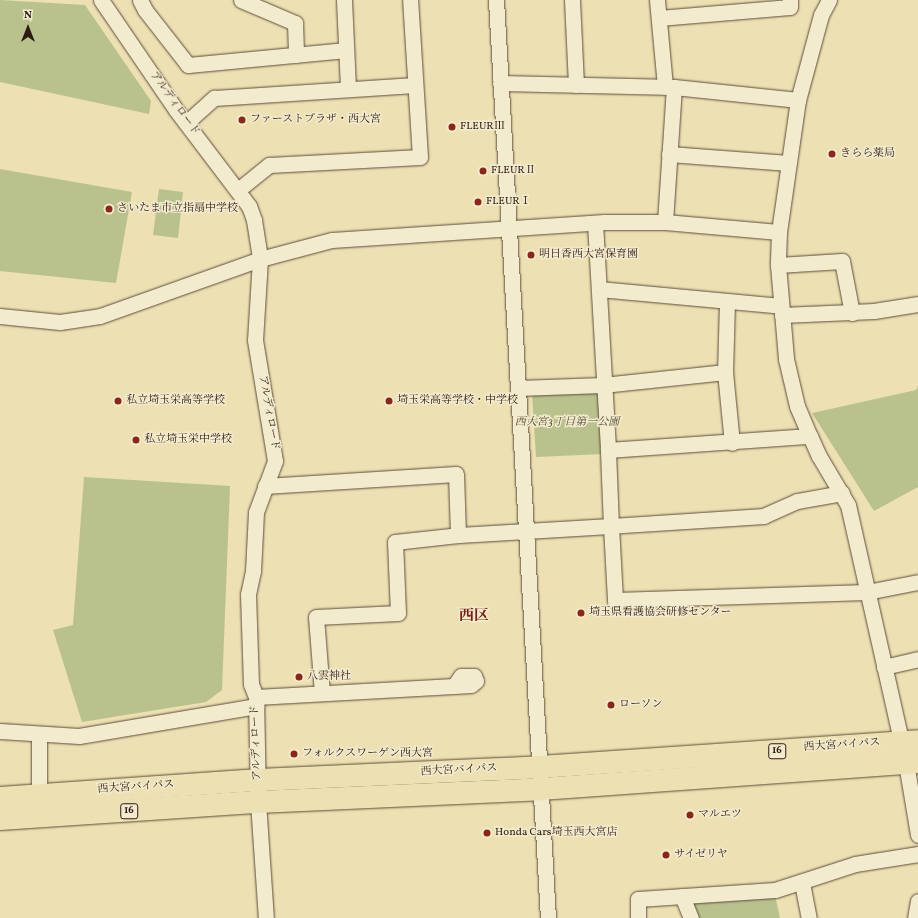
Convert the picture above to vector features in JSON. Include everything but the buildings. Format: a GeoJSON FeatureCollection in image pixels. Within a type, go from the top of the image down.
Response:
{"type":"FeatureCollection","features":[{"type":"Feature","properties":{"kind":"highway","name":"西大宮バイパス"},"geometry":{"type":"LineString","coordinates":[[0,798],[258,780],[911,752]]}},
{"type":"Feature","properties":{"kind":"highway","name":"西大宮バイパス"},"geometry":{"type":"LineString","coordinates":[[0,820],[258,802],[541,789],[911,752]]}},
{"type":"Feature","properties":{"kind":"street","name":"アルディロード"},"geometry":{"type":"LineString","coordinates":[[100,0],[186,123],[238,190],[249,206],[254,220],[260,259],[255,340],[275,461],[256,512],[253,571],[248,594],[251,684],[256,702],[258,802],[266,918]]}},
{"type":"Feature","properties":{"kind":"street"},"geometry":{"type":"LineString","coordinates":[[140,0],[145,10],[188,65],[346,50]]}},
{"type":"Feature","properties":{"kind":"street"},"geometry":{"type":"LineString","coordinates":[[241,0],[295,23],[296,55]]}},
{"type":"Feature","properties":{"kind":"street"},"geometry":{"type":"LineString","coordinates":[[344,0],[348,89]]}},
{"type":"Feature","properties":{"kind":"street"},"geometry":{"type":"LineString","coordinates":[[238,190],[269,165],[420,157],[410,0]]}},
{"type":"Feature","properties":{"kind":"street"},"geometry":{"type":"LineString","coordinates":[[496,0],[507,229],[518,388],[548,918]]}},
{"type":"Feature","properties":{"kind":"street"},"geometry":{"type":"LineString","coordinates":[[572,0],[576,85]]}},
{"type":"Feature","properties":{"kind":"street"},"geometry":{"type":"LineString","coordinates":[[657,0],[670,87],[669,154],[665,222]]}},
{"type":"Feature","properties":{"kind":"street"},"geometry":{"type":"LineString","coordinates":[[659,18],[790,7],[790,0]]}},
{"type":"Feature","properties":{"kind":"street"},"geometry":{"type":"LineString","coordinates":[[829,0],[820,14],[798,100],[779,232],[778,265],[781,310],[790,378],[797,406],[819,456],[848,505],[884,667],[911,752],[918,835]]}},
{"type":"Feature","properties":{"kind":"street"},"geometry":{"type":"LineString","coordinates":[[500,83],[670,87],[798,100]]}},
{"type":"Feature","properties":{"kind":"street"},"geometry":{"type":"LineString","coordinates":[[186,123],[214,98],[415,85]]}},
{"type":"Feature","properties":{"kind":"street"},"geometry":{"type":"LineString","coordinates":[[669,154],[789,163]]}},
{"type":"Feature","properties":{"kind":"street"},"geometry":{"type":"LineString","coordinates":[[0,316],[60,322],[78,321],[100,316],[260,259],[332,240],[595,223],[665,222],[779,232]]}},
{"type":"Feature","properties":{"kind":"street"},"geometry":{"type":"LineString","coordinates":[[595,223],[615,600],[867,592],[918,582]]}},
{"type":"Feature","properties":{"kind":"street"},"geometry":{"type":"LineString","coordinates":[[778,265],[842,261],[852,313]]}},
{"type":"Feature","properties":{"kind":"street"},"geometry":{"type":"LineString","coordinates":[[599,289],[727,302],[781,310],[834,311],[852,313],[918,304]]}},
{"type":"Feature","properties":{"kind":"street"},"geometry":{"type":"LineString","coordinates":[[727,302],[725,372],[732,443]]}},
{"type":"Feature","properties":{"kind":"street"},"geometry":{"type":"LineString","coordinates":[[518,388],[603,385],[725,372]]}},
{"type":"Feature","properties":{"kind":"street"},"geometry":{"type":"LineString","coordinates":[[608,450],[732,443],[810,436]]}},
{"type":"Feature","properties":{"kind":"street"},"geometry":{"type":"LineString","coordinates":[[265,486],[456,474],[458,535]]}},
{"type":"Feature","properties":{"kind":"street"},"geometry":{"type":"LineString","coordinates":[[322,693],[316,616],[398,613],[395,542],[458,535],[764,516],[797,501],[842,493]]}},
{"type":"Feature","properties":{"kind":"street"},"geometry":{"type":"LineString","coordinates":[[884,667],[918,659]]}},
{"type":"Feature","properties":{"kind":"street"},"geometry":{"type":"LineString","coordinates":[[0,731],[79,736],[256,702],[322,693],[454,686]]}},
{"type":"Feature","properties":{"kind":"street"},"geometry":{"type":"LineString","coordinates":[[39,734],[39,795]]}},
{"type":"Feature","properties":{"kind":"street"},"geometry":{"type":"LineString","coordinates":[[638,918],[638,899],[775,890],[802,883],[855,864],[918,854]]}},
{"type":"Feature","properties":{"kind":"street"},"geometry":{"type":"LineString","coordinates":[[802,883],[809,918]]}},
{"type":"Feature","properties":{"kind":"street"},"geometry":{"type":"LineString","coordinates":[[682,896],[691,918]]}},
{"type":"Feature","properties":{"kind":"street"},"geometry":{"type":"LineString","coordinates":[[914,918],[918,901]]}},
{"type":"Feature","properties":{"kind":"green space"},"geometry":{"type":"Polygon","coordinates":[[[0,0],[85,5],[151,101],[149,114],[0,82],[0,0]]]}},
{"type":"Feature","properties":{"kind":"green space"},"geometry":{"type":"Polygon","coordinates":[[[0,169],[132,192],[116,283],[0,271],[0,169]]]}},
{"type":"Feature","properties":{"kind":"green space"},"geometry":{"type":"Polygon","coordinates":[[[159,189],[183,192],[178,238],[153,235],[159,189]]]}},
{"type":"Feature","properties":{"kind":"green space"},"geometry":{"type":"Polygon","coordinates":[[[918,386],[918,487],[874,511],[812,413],[916,390],[918,386]]]}},
{"type":"Feature","properties":{"kind":"green space","name":"西大宮3丁目第一公園"},"geometry":{"type":"Polygon","coordinates":[[[599,389],[603,454],[536,457],[532,393],[599,389]]]}},
{"type":"Feature","properties":{"kind":"green space"},"geometry":{"type":"Polygon","coordinates":[[[84,477],[230,486],[222,690],[206,702],[82,722],[53,630],[73,625],[84,477]]]}},
{"type":"Feature","properties":{"kind":"green space"},"geometry":{"type":"Polygon","coordinates":[[[775,895],[780,918],[690,918],[689,901],[775,895]]]}},
{"type":"Feature","properties":{"kind":"place","name":"ファーストプラザ・西大宮"},"geometry":{"type":"Point","coordinates":[242,120]}},
{"type":"Feature","properties":{"kind":"place","name":"FLEURⅢ"},"geometry":{"type":"Point","coordinates":[452,127]}},
{"type":"Feature","properties":{"kind":"place","name":"きらら薬局"},"geometry":{"type":"Point","coordinates":[832,154]}},
{"type":"Feature","properties":{"kind":"place","name":"FLEURⅡ"},"geometry":{"type":"Point","coordinates":[483,171]}},
{"type":"Feature","properties":{"kind":"place","name":"FLEURⅠ"},"geometry":{"type":"Point","coordinates":[478,202]}},
{"type":"Feature","properties":{"kind":"place","name":"さいたま市立指扇中学校"},"geometry":{"type":"Point","coordinates":[109,209]}},
{"type":"Feature","properties":{"kind":"place","name":"明日香西大宮保育園"},"geometry":{"type":"Point","coordinates":[531,255]}},
{"type":"Feature","properties":{"kind":"place","name":"私立埼玉栄高等学校"},"geometry":{"type":"Point","coordinates":[118,401]}},
{"type":"Feature","properties":{"kind":"place","name":"埼玉栄高等学校・中学校"},"geometry":{"type":"Point","coordinates":[389,401]}},
{"type":"Feature","properties":{"kind":"place","name":"私立埼玉栄中学校"},"geometry":{"type":"Point","coordinates":[136,440]}},
{"type":"Feature","properties":{"kind":"place","name":"埼玉県看護協会研修センター"},"geometry":{"type":"Point","coordinates":[581,613]}},
{"type":"Feature","properties":{"kind":"place","name":"八雲神社"},"geometry":{"type":"Point","coordinates":[299,677]}},
{"type":"Feature","properties":{"kind":"place","name":"ローソン"},"geometry":{"type":"Point","coordinates":[611,705]}},
{"type":"Feature","properties":{"kind":"place","name":"フォルクスワーゲン西大宮"},"geometry":{"type":"Point","coordinates":[294,754]}},
{"type":"Feature","properties":{"kind":"place","name":"マルエツ"},"geometry":{"type":"Point","coordinates":[690,815]}},
{"type":"Feature","properties":{"kind":"place","name":"Honda Cars埼玉西大宮店"},"geometry":{"type":"Point","coordinates":[487,833]}},
{"type":"Feature","properties":{"kind":"place","name":"サイゼリヤ"},"geometry":{"type":"Point","coordinates":[666,855]}},
{"type":"Feature","properties":{"kind":"district","name":"西区"},"geometry":{"type":"Point","coordinates":[474,617]}}]}
